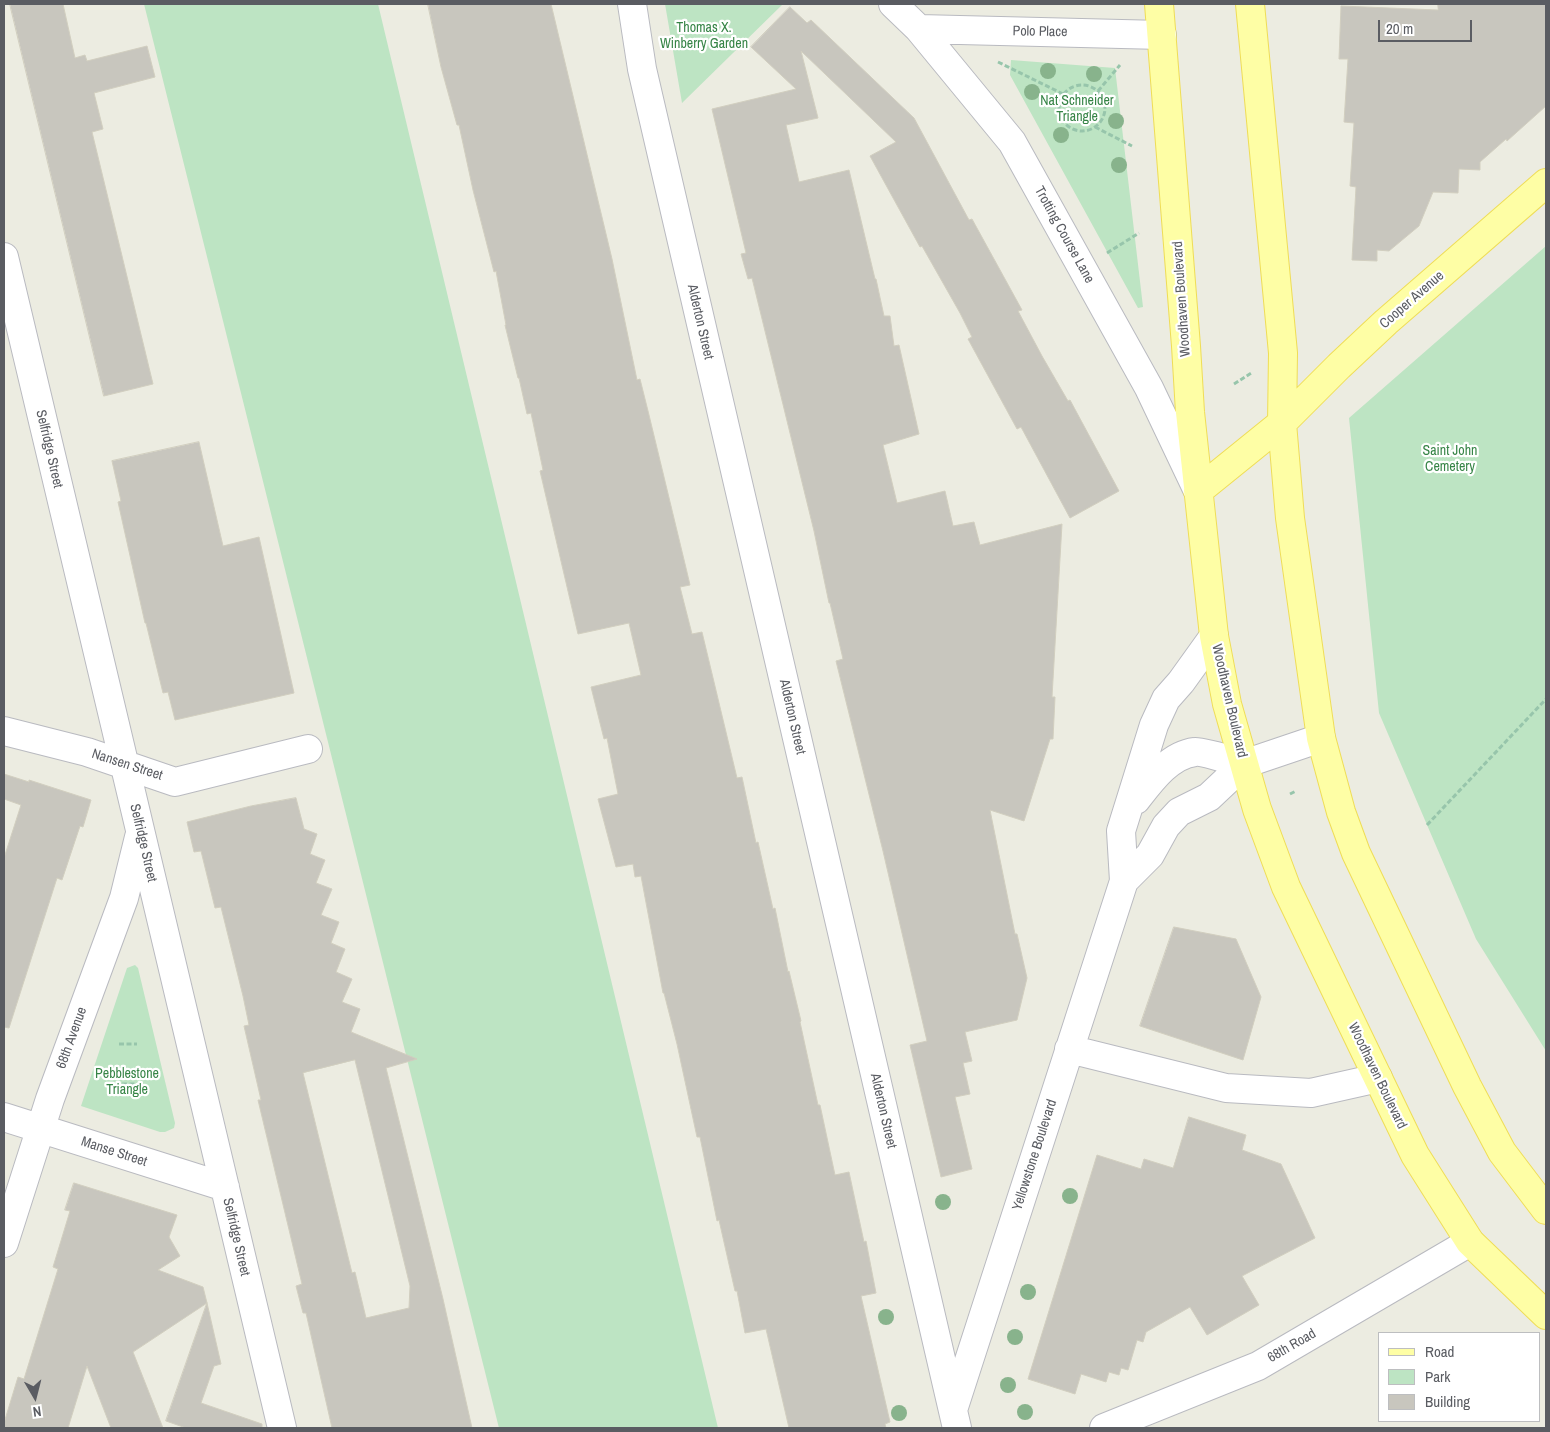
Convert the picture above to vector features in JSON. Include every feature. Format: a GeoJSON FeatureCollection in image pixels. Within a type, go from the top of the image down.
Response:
{"type":"FeatureCollection","features":[{"type":"Feature","properties":{"kind":"main road","name":"Woodhaven Boulevard"},"geometry":{"type":"LineString","coordinates":[[1159,4],[1190,412],[1214,636],[1227,704],[1257,809],[1286,887],[1415,1155],[1470,1242],[1546,1315]]}},
{"type":"Feature","properties":{"kind":"main road"},"geometry":{"type":"LineString","coordinates":[[1250,4],[1283,353],[1282,423],[1290,518],[1321,738],[1341,812],[1356,853],[1424,997],[1467,1086],[1502,1152],[1546,1210]]}},
{"type":"Feature","properties":{"kind":"main road","name":"Cooper Avenue"},"geometry":{"type":"LineString","coordinates":[[1198,491],[1282,423],[1338,366],[1386,322],[1546,183]]}},
{"type":"Feature","properties":{"kind":"street","name":"Alderton Street"},"geometry":{"type":"LineString","coordinates":[[632,4],[642,69],[952,1422]]}},
{"type":"Feature","properties":{"kind":"street","name":"Trotting Course Lane"},"geometry":{"type":"LineString","coordinates":[[893,4],[919,29],[1012,142],[1149,388],[1198,491]]}},
{"type":"Feature","properties":{"kind":"street","name":"Polo Place"},"geometry":{"type":"LineString","coordinates":[[919,29],[1162,35]]}},
{"type":"Feature","properties":{"kind":"street","name":"Selfridge Street"},"geometry":{"type":"LineString","coordinates":[[4,257],[14,339],[124,764],[282,1428]]}},
{"type":"Feature","properties":{"kind":"street","name":"Yellowstone Boulevard"},"geometry":{"type":"LineString","coordinates":[[952,1422],[1069,1049],[1124,881],[1121,831],[1154,725],[1166,699],[1181,682],[1214,636]]}},
{"type":"Feature","properties":{"kind":"street","name":"Nansen Street"},"geometry":{"type":"LineString","coordinates":[[4,731],[88,752],[175,782],[308,749]]}},
{"type":"Feature","properties":{"kind":"street","name":"Yellowstone Boulevard"},"geometry":{"type":"LineString","coordinates":[[1124,881],[1150,855],[1166,826],[1179,812],[1209,797],[1244,764],[1321,738]]}},
{"type":"Feature","properties":{"kind":"street","name":"Yellowstone Boulevard"},"geometry":{"type":"LineString","coordinates":[[1127,811],[1165,766],[1183,756],[1196,752],[1244,764]]}},
{"type":"Feature","properties":{"kind":"street","name":"68th Avenue"},"geometry":{"type":"LineString","coordinates":[[4,1243],[40,1129],[124,898],[140,833]]}},
{"type":"Feature","properties":{"kind":"street"},"geometry":{"type":"LineString","coordinates":[[1069,1049],[1226,1088],[1311,1093],[1378,1078]]}},
{"type":"Feature","properties":{"kind":"street","name":"Manse Street"},"geometry":{"type":"LineString","coordinates":[[4,1117],[225,1188]]}},
{"type":"Feature","properties":{"kind":"street","name":"68th Road"},"geometry":{"type":"LineString","coordinates":[[1104,1428],[1258,1366],[1470,1242]]}},
{"type":"Feature","properties":{"kind":"path"},"geometry":{"type":"LineString","coordinates":[[998,62],[1063,94]]}},
{"type":"Feature","properties":{"kind":"path"},"geometry":{"type":"LineString","coordinates":[[1098,91],[1123,62]]}},
{"type":"Feature","properties":{"kind":"path"},"geometry":{"type":"LineString","coordinates":[[1080,84],[1089,85],[1098,91],[1103,97],[1105,106],[1101,121],[1089,130],[1073,130],[1061,119],[1058,105],[1063,94],[1072,86],[1080,84]]}},
{"type":"Feature","properties":{"kind":"path"},"geometry":{"type":"LineString","coordinates":[[1095,127],[1132,146]]}},
{"type":"Feature","properties":{"kind":"path"},"geometry":{"type":"LineString","coordinates":[[1104,255],[1139,233]]}},
{"type":"Feature","properties":{"kind":"path"},"geometry":{"type":"LineString","coordinates":[[1234,384],[1256,370]]}},
{"type":"Feature","properties":{"kind":"path"},"geometry":{"type":"LineString","coordinates":[[1428,825],[1546,699]]}},
{"type":"Feature","properties":{"kind":"path"},"geometry":{"type":"LineString","coordinates":[[1290,794],[1296,791]]}},
{"type":"Feature","properties":{"kind":"path"},"geometry":{"type":"LineString","coordinates":[[119,1044],[137,1044]]}},
{"type":"Feature","properties":{"kind":"path"},"geometry":{"type":"LineString","coordinates":[[122,1084],[137,1084]]}},
{"type":"Feature","properties":{"kind":"green space"},"geometry":{"type":"Polygon","coordinates":[[[144,4],[378,4],[718,1428],[499,1428],[144,4]]]}},
{"type":"Feature","properties":{"kind":"green space","name":"Thomas X. Winberry Garden"},"geometry":{"type":"Polygon","coordinates":[[[665,4],[783,4],[682,103],[665,4]]]}},
{"type":"Feature","properties":{"kind":"green space","name":"Nat Schneider Triangle"},"geometry":{"type":"Polygon","coordinates":[[[1011,60],[1115,68],[1143,307],[1138,308],[1010,75],[1011,60]]]}},
{"type":"Feature","properties":{"kind":"green space","name":"Saint John Cemetery"},"geometry":{"type":"Polygon","coordinates":[[[1546,246],[1546,1051],[1476,939],[1379,713],[1349,418],[1546,246]]]}},
{"type":"Feature","properties":{"kind":"green space","name":"Pebblestone Triangle"},"geometry":{"type":"Polygon","coordinates":[[[135,965],[138,968],[175,1123],[174,1128],[165,1132],[81,1106],[127,968],[135,965]]]}},
{"type":"Feature","properties":{"kind":"building"},"geometry":{"type":"Polygon","coordinates":[[[10,4],[63,4],[75,58],[85,55],[87,61],[147,46],[155,77],[94,93],[103,129],[92,132],[153,384],[104,396],[10,4]]]}},
{"type":"Feature","properties":{"kind":"building"},"geometry":{"type":"Polygon","coordinates":[[[428,4],[551,4],[612,259],[637,380],[640,379],[690,585],[680,587],[692,634],[702,632],[737,778],[742,777],[756,843],[758,842],[773,909],[775,908],[835,1175],[849,1172],[864,1242],[866,1241],[876,1293],[861,1296],[890,1422],[885,1424],[886,1428],[789,1428],[766,1329],[745,1333],[737,1291],[735,1291],[719,1220],[717,1221],[700,1137],[697,1137],[677,1044],[663,993],[641,876],[635,877],[633,864],[616,867],[598,799],[618,794],[607,738],[604,739],[591,687],[641,675],[629,623],[578,634],[540,471],[543,470],[531,413],[527,414],[505,325],[496,271],[494,272],[473,190],[459,125],[457,125],[441,67],[428,4]]]}},
{"type":"Feature","properties":{"kind":"building"},"geometry":{"type":"Polygon","coordinates":[[[1438,4],[1546,4],[1546,106],[1480,162],[1480,170],[1459,169],[1458,193],[1433,192],[1419,226],[1389,251],[1377,250],[1377,261],[1352,260],[1356,187],[1350,186],[1354,123],[1344,122],[1348,59],[1339,59],[1341,6],[1438,10],[1438,4]]]}},
{"type":"Feature","properties":{"kind":"building"},"geometry":{"type":"Polygon","coordinates":[[[790,7],[807,23],[811,20],[914,118],[969,220],[972,219],[1022,310],[1018,311],[1042,356],[1068,401],[1070,400],[1119,491],[1070,518],[1021,427],[1017,429],[968,339],[972,337],[960,313],[922,246],[920,247],[870,156],[896,142],[801,51],[818,118],[786,125],[799,182],[849,170],[884,316],[890,316],[894,346],[899,345],[919,434],[883,445],[897,503],[945,491],[953,526],[974,522],[980,545],[1062,524],[1052,697],[1055,697],[1053,739],[1050,739],[1024,821],[990,810],[1015,934],[1017,934],[1027,978],[1017,1020],[965,1032],[972,1061],[963,1063],[970,1094],[955,1097],[972,1169],[941,1177],[910,1045],[927,1041],[836,661],[843,659],[814,531],[752,278],[748,279],[741,254],[746,253],[712,109],[796,89],[751,47],[790,7]]]}},
{"type":"Feature","properties":{"kind":"building"},"geometry":{"type":"Polygon","coordinates":[[[199,442],[223,546],[259,537],[294,693],[175,720],[168,692],[163,693],[145,623],[118,502],[121,501],[112,461],[199,442]]]}},
{"type":"Feature","properties":{"kind":"building"},"geometry":{"type":"Polygon","coordinates":[[[4,774],[91,800],[83,827],[80,826],[62,880],[57,878],[9,1028],[4,1027],[4,858],[21,805],[4,799],[4,774]]]}},
{"type":"Feature","properties":{"kind":"building"},"geometry":{"type":"Polygon","coordinates":[[[296,798],[304,829],[317,834],[310,854],[325,860],[316,883],[332,889],[321,915],[339,922],[331,943],[345,949],[336,972],[352,979],[342,1002],[360,1009],[351,1032],[417,1059],[386,1068],[443,1299],[472,1428],[332,1428],[306,1313],[303,1313],[296,1286],[302,1284],[258,1100],[261,1100],[244,1026],[249,1025],[243,996],[221,907],[215,908],[201,851],[194,852],[187,822],[251,806],[296,798]],[[355,1060],[303,1073],[352,1273],[355,1272],[366,1318],[409,1308],[410,1286],[355,1060]]]}},
{"type":"Feature","properties":{"kind":"building"},"geometry":{"type":"Polygon","coordinates":[[[1174,927],[1236,939],[1261,997],[1243,1060],[1140,1026],[1174,927]]]}},
{"type":"Feature","properties":{"kind":"building"},"geometry":{"type":"Polygon","coordinates":[[[1189,1117],[1246,1135],[1242,1150],[1281,1164],[1315,1238],[1242,1276],[1259,1305],[1207,1335],[1190,1307],[1146,1332],[1143,1342],[1137,1340],[1128,1370],[1121,1368],[1119,1375],[1109,1372],[1106,1382],[1081,1374],[1075,1394],[1028,1379],[1097,1155],[1141,1169],[1144,1159],[1173,1168],[1189,1117]]]}},
{"type":"Feature","properties":{"kind":"building"},"geometry":{"type":"Polygon","coordinates":[[[74,1183],[177,1215],[169,1237],[180,1256],[158,1270],[203,1287],[207,1303],[133,1352],[163,1428],[111,1428],[87,1366],[68,1428],[4,1428],[18,1377],[24,1379],[58,1269],[53,1267],[70,1211],[65,1210],[74,1183]]]}},
{"type":"Feature","properties":{"kind":"building"},"geometry":{"type":"Polygon","coordinates":[[[207,1303],[221,1364],[214,1366],[201,1403],[262,1424],[262,1428],[186,1428],[166,1421],[207,1303]]]}}]}
